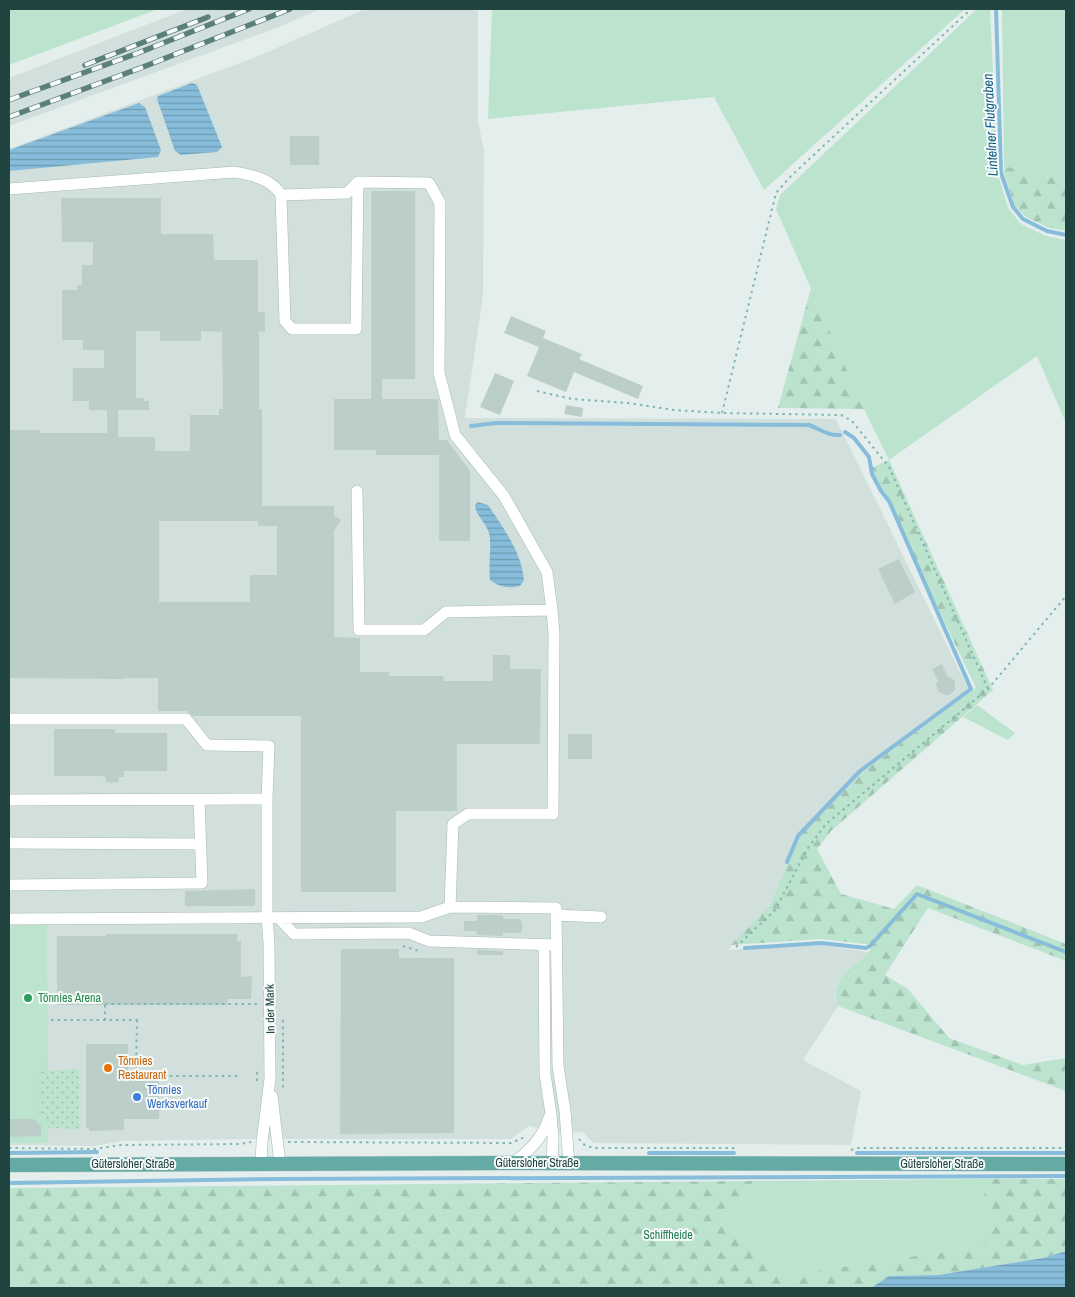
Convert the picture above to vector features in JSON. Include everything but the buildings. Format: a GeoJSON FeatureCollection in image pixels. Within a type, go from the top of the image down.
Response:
{"type":"FeatureCollection","features":[{"type":"Feature","properties":{"kind":"main road","name":"Gütersloher Straße"},"geometry":{"type":"LineString","coordinates":[[9,1165],[513,1163],[1066,1164]]}},
{"type":"Feature","properties":{"kind":"street"},"geometry":{"type":"LineString","coordinates":[[9,189],[235,172],[261,178],[276,187],[281,195],[284,321],[292,329],[356,329],[358,182]]}},
{"type":"Feature","properties":{"kind":"street"},"geometry":{"type":"LineString","coordinates":[[281,195],[347,193],[358,182],[429,183],[440,203],[439,373],[450,420],[455,436],[504,496],[547,572],[552,610],[553,814],[468,814],[453,824],[450,907]]}},
{"type":"Feature","properties":{"kind":"street"},"geometry":{"type":"LineString","coordinates":[[357,491],[359,630],[424,630],[446,612],[552,610]]}},
{"type":"Feature","properties":{"kind":"street","name":"In der Mark"},"geometry":{"type":"LineString","coordinates":[[9,719],[186,719],[207,745],[268,746],[267,918],[270,1079],[280,1164]]}},
{"type":"Feature","properties":{"kind":"street"},"geometry":{"type":"LineString","coordinates":[[9,800],[267,799]]}},
{"type":"Feature","properties":{"kind":"street"},"geometry":{"type":"LineString","coordinates":[[9,885],[202,883],[199,800]]}},
{"type":"Feature","properties":{"kind":"street"},"geometry":{"type":"LineString","coordinates":[[9,843],[200,844]]}},
{"type":"Feature","properties":{"kind":"street"},"geometry":{"type":"LineString","coordinates":[[9,918],[421,917],[450,907],[601,916]]}},
{"type":"Feature","properties":{"kind":"street"},"geometry":{"type":"LineString","coordinates":[[556,912],[558,1066],[565,1112],[569,1164]]}},
{"type":"Feature","properties":{"kind":"street"},"geometry":{"type":"LineString","coordinates":[[279,918],[294,934],[409,932],[429,941],[557,945]]}},
{"type":"Feature","properties":{"kind":"street"},"geometry":{"type":"LineString","coordinates":[[544,945],[545,1074],[553,1138],[552,1164]]}},
{"type":"Feature","properties":{"kind":"street","name":"In der Mark"},"geometry":{"type":"LineString","coordinates":[[261,1164],[270,1079]]}},
{"type":"Feature","properties":{"kind":"street"},"geometry":{"type":"LineString","coordinates":[[513,1163],[542,1136],[551,1114]]}},
{"type":"Feature","properties":{"kind":"path"},"geometry":{"type":"LineString","coordinates":[[722,413],[776,193],[791,176],[971,9]]}},
{"type":"Feature","properties":{"kind":"path"},"geometry":{"type":"LineString","coordinates":[[537,391],[572,399],[628,403],[674,410],[722,413],[841,415],[852,421],[889,467],[988,689]]}},
{"type":"Feature","properties":{"kind":"path"},"geometry":{"type":"LineString","coordinates":[[736,947],[775,910],[808,848],[826,824],[988,689],[1066,596]]}},
{"type":"Feature","properties":{"kind":"path"},"geometry":{"type":"LineString","coordinates":[[105,1020],[105,1004],[259,1004]]}},
{"type":"Feature","properties":{"kind":"path"},"geometry":{"type":"LineString","coordinates":[[51,1020],[139,1020],[136,1067],[145,1076],[241,1076]]}},
{"type":"Feature","properties":{"kind":"path"},"geometry":{"type":"LineString","coordinates":[[282,1020],[282,1098]]}},
{"type":"Feature","properties":{"kind":"path"},"geometry":{"type":"LineString","coordinates":[[257,1089],[258,1070]]}},
{"type":"Feature","properties":{"kind":"path"},"geometry":{"type":"LineString","coordinates":[[290,1137],[294,1142],[511,1143],[526,1135]]}},
{"type":"Feature","properties":{"kind":"path"},"geometry":{"type":"LineString","coordinates":[[9,1148],[95,1149],[121,1145],[239,1144],[249,1142],[251,1136]]}},
{"type":"Feature","properties":{"kind":"path"},"geometry":{"type":"LineString","coordinates":[[578,1138],[583,1144],[593,1148],[734,1148],[740,1151]]}},
{"type":"Feature","properties":{"kind":"path"},"geometry":{"type":"LineString","coordinates":[[849,1151],[857,1148],[1066,1148]]}},
{"type":"Feature","properties":{"kind":"shaded area"},"geometry":{"type":"Polygon","coordinates":[[[187,9],[320,9],[279,27],[9,126],[9,78],[187,9]]]}},
{"type":"Feature","properties":{"kind":"shaded area"},"geometry":{"type":"Polygon","coordinates":[[[365,9],[478,9],[478,121],[484,151],[483,295],[465,418],[836,419],[970,693],[864,771],[800,836],[770,905],[728,950],[822,945],[868,952],[837,983],[835,996],[838,1006],[803,1060],[861,1091],[851,1145],[594,1143],[582,1132],[558,1133],[529,1126],[511,1139],[243,1139],[122,1141],[94,1146],[9,1145],[9,149],[256,57],[365,9]]]}},
{"type":"Feature","properties":{"kind":"green space"},"geometry":{"type":"Polygon","coordinates":[[[9,9],[158,9],[9,65],[9,9]]]}},
{"type":"Feature","properties":{"kind":"green space"},"geometry":{"type":"Polygon","coordinates":[[[492,9],[965,9],[764,190],[714,97],[488,119],[492,9]]]}},
{"type":"Feature","properties":{"kind":"green space"},"geometry":{"type":"Polygon","coordinates":[[[977,9],[990,9],[998,175],[1008,208],[1021,224],[1046,236],[1066,240],[1066,423],[1037,356],[889,460],[864,409],[776,209],[780,195],[977,9]]]}},
{"type":"Feature","properties":{"kind":"green space"},"geometry":{"type":"Polygon","coordinates":[[[1002,9],[1066,9],[1066,181],[1004,166],[1002,9]]]}},
{"type":"Feature","properties":{"kind":"green space"},"geometry":{"type":"Polygon","coordinates":[[[1004,166],[1066,181],[1066,231],[1047,227],[1026,217],[1015,206],[1004,173],[1004,166]]]}},
{"type":"Feature","properties":{"kind":"green space"},"geometry":{"type":"Polygon","coordinates":[[[811,288],[864,409],[778,408],[811,288]]]}},
{"type":"Feature","properties":{"kind":"green space"},"geometry":{"type":"Polygon","coordinates":[[[889,460],[993,690],[831,831],[817,849],[841,894],[894,909],[917,885],[1066,944],[1066,961],[928,908],[885,975],[908,989],[949,1038],[1023,1065],[1066,1058],[1066,1091],[838,1006],[837,986],[841,979],[873,945],[822,939],[731,945],[770,905],[800,836],[864,771],[976,688],[871,468],[889,460]]]}},
{"type":"Feature","properties":{"kind":"green space"},"geometry":{"type":"Polygon","coordinates":[[[977,705],[1015,733],[1008,740],[963,717],[977,705]]]}},
{"type":"Feature","properties":{"kind":"green space","name":"Tönnies Arena"},"geometry":{"type":"Polygon","coordinates":[[[9,925],[47,925],[48,1070],[39,1071],[48,1123],[48,1143],[9,1143],[9,925]]]}},
{"type":"Feature","properties":{"kind":"green space"},"geometry":{"type":"Polygon","coordinates":[[[79,1069],[79,1129],[48,1128],[48,1123],[38,1113],[38,1071],[79,1069]]]}},
{"type":"Feature","properties":{"kind":"green space"},"geometry":{"type":"Polygon","coordinates":[[[983,1179],[991,1245],[782,1276],[722,1223],[754,1181],[983,1179]]]}},
{"type":"Feature","properties":{"kind":"green space","name":"Schiffheide"},"geometry":{"type":"Polygon","coordinates":[[[983,1179],[1066,1179],[1066,1251],[1043,1258],[938,1275],[889,1276],[871,1288],[9,1288],[9,1188],[754,1181],[722,1223],[782,1276],[990,1245],[983,1179]]]}},
{"type":"Feature","properties":{"kind":"water"},"geometry":{"type":"Polygon","coordinates":[[[192,83],[197,85],[222,147],[217,152],[181,155],[175,151],[157,99],[158,96],[192,83]]]}},
{"type":"Feature","properties":{"kind":"water"},"geometry":{"type":"Polygon","coordinates":[[[139,103],[145,107],[161,150],[158,157],[9,171],[9,150],[139,103]]]}},
{"type":"Feature","properties":{"kind":"water"},"geometry":{"type":"Polygon","coordinates":[[[478,502],[488,505],[516,550],[524,580],[520,586],[504,587],[490,580],[490,538],[488,529],[475,508],[478,502]]]}},
{"type":"Feature","properties":{"kind":"water"},"geometry":{"type":"Polygon","coordinates":[[[1066,1251],[1066,1288],[871,1288],[889,1276],[938,1275],[1043,1258],[1066,1251]]]}},
{"type":"Feature","properties":{"kind":"waterway","name":"Lintelner Flutgraben"},"geometry":{"type":"LineString","coordinates":[[996,9],[1001,173],[1013,207],[1023,219],[1047,231],[1066,235]]}},
{"type":"Feature","properties":{"kind":"waterway"},"geometry":{"type":"LineString","coordinates":[[471,426],[496,423],[809,425],[828,433],[840,435]]}},
{"type":"Feature","properties":{"kind":"waterway"},"geometry":{"type":"LineString","coordinates":[[787,862],[798,836],[860,771],[971,689],[889,501],[872,474],[869,457],[854,438],[845,432]]}},
{"type":"Feature","properties":{"kind":"waterway"},"geometry":{"type":"LineString","coordinates":[[745,948],[821,943],[866,948],[870,946],[917,894],[1066,952]]}},
{"type":"Feature","properties":{"kind":"waterway"},"geometry":{"type":"LineString","coordinates":[[9,1153],[97,1152]]}},
{"type":"Feature","properties":{"kind":"waterway"},"geometry":{"type":"LineString","coordinates":[[649,1153],[734,1153]]}},
{"type":"Feature","properties":{"kind":"waterway"},"geometry":{"type":"LineString","coordinates":[[857,1153],[1066,1153]]}},
{"type":"Feature","properties":{"kind":"waterway"},"geometry":{"type":"LineString","coordinates":[[9,1183],[279,1179],[1066,1176]]}},
{"type":"Feature","properties":{"kind":"railway"},"geometry":{"type":"LineString","coordinates":[[9,100],[138,53],[249,9]]}},
{"type":"Feature","properties":{"kind":"railway"},"geometry":{"type":"LineString","coordinates":[[9,117],[290,9]]}},
{"type":"Feature","properties":{"kind":"railway"},"geometry":{"type":"LineString","coordinates":[[85,65],[208,17]]}},
{"type":"Feature","properties":{"kind":"place","name":"Tönnies Arena"},"geometry":{"type":"Point","coordinates":[28,998]}},
{"type":"Feature","properties":{"kind":"place","name":"Tönnies Restaurant"},"geometry":{"type":"Point","coordinates":[108,1068]}},
{"type":"Feature","properties":{"kind":"place","name":"Tönnies Werksverkauf"},"geometry":{"type":"Point","coordinates":[137,1097]}}]}
